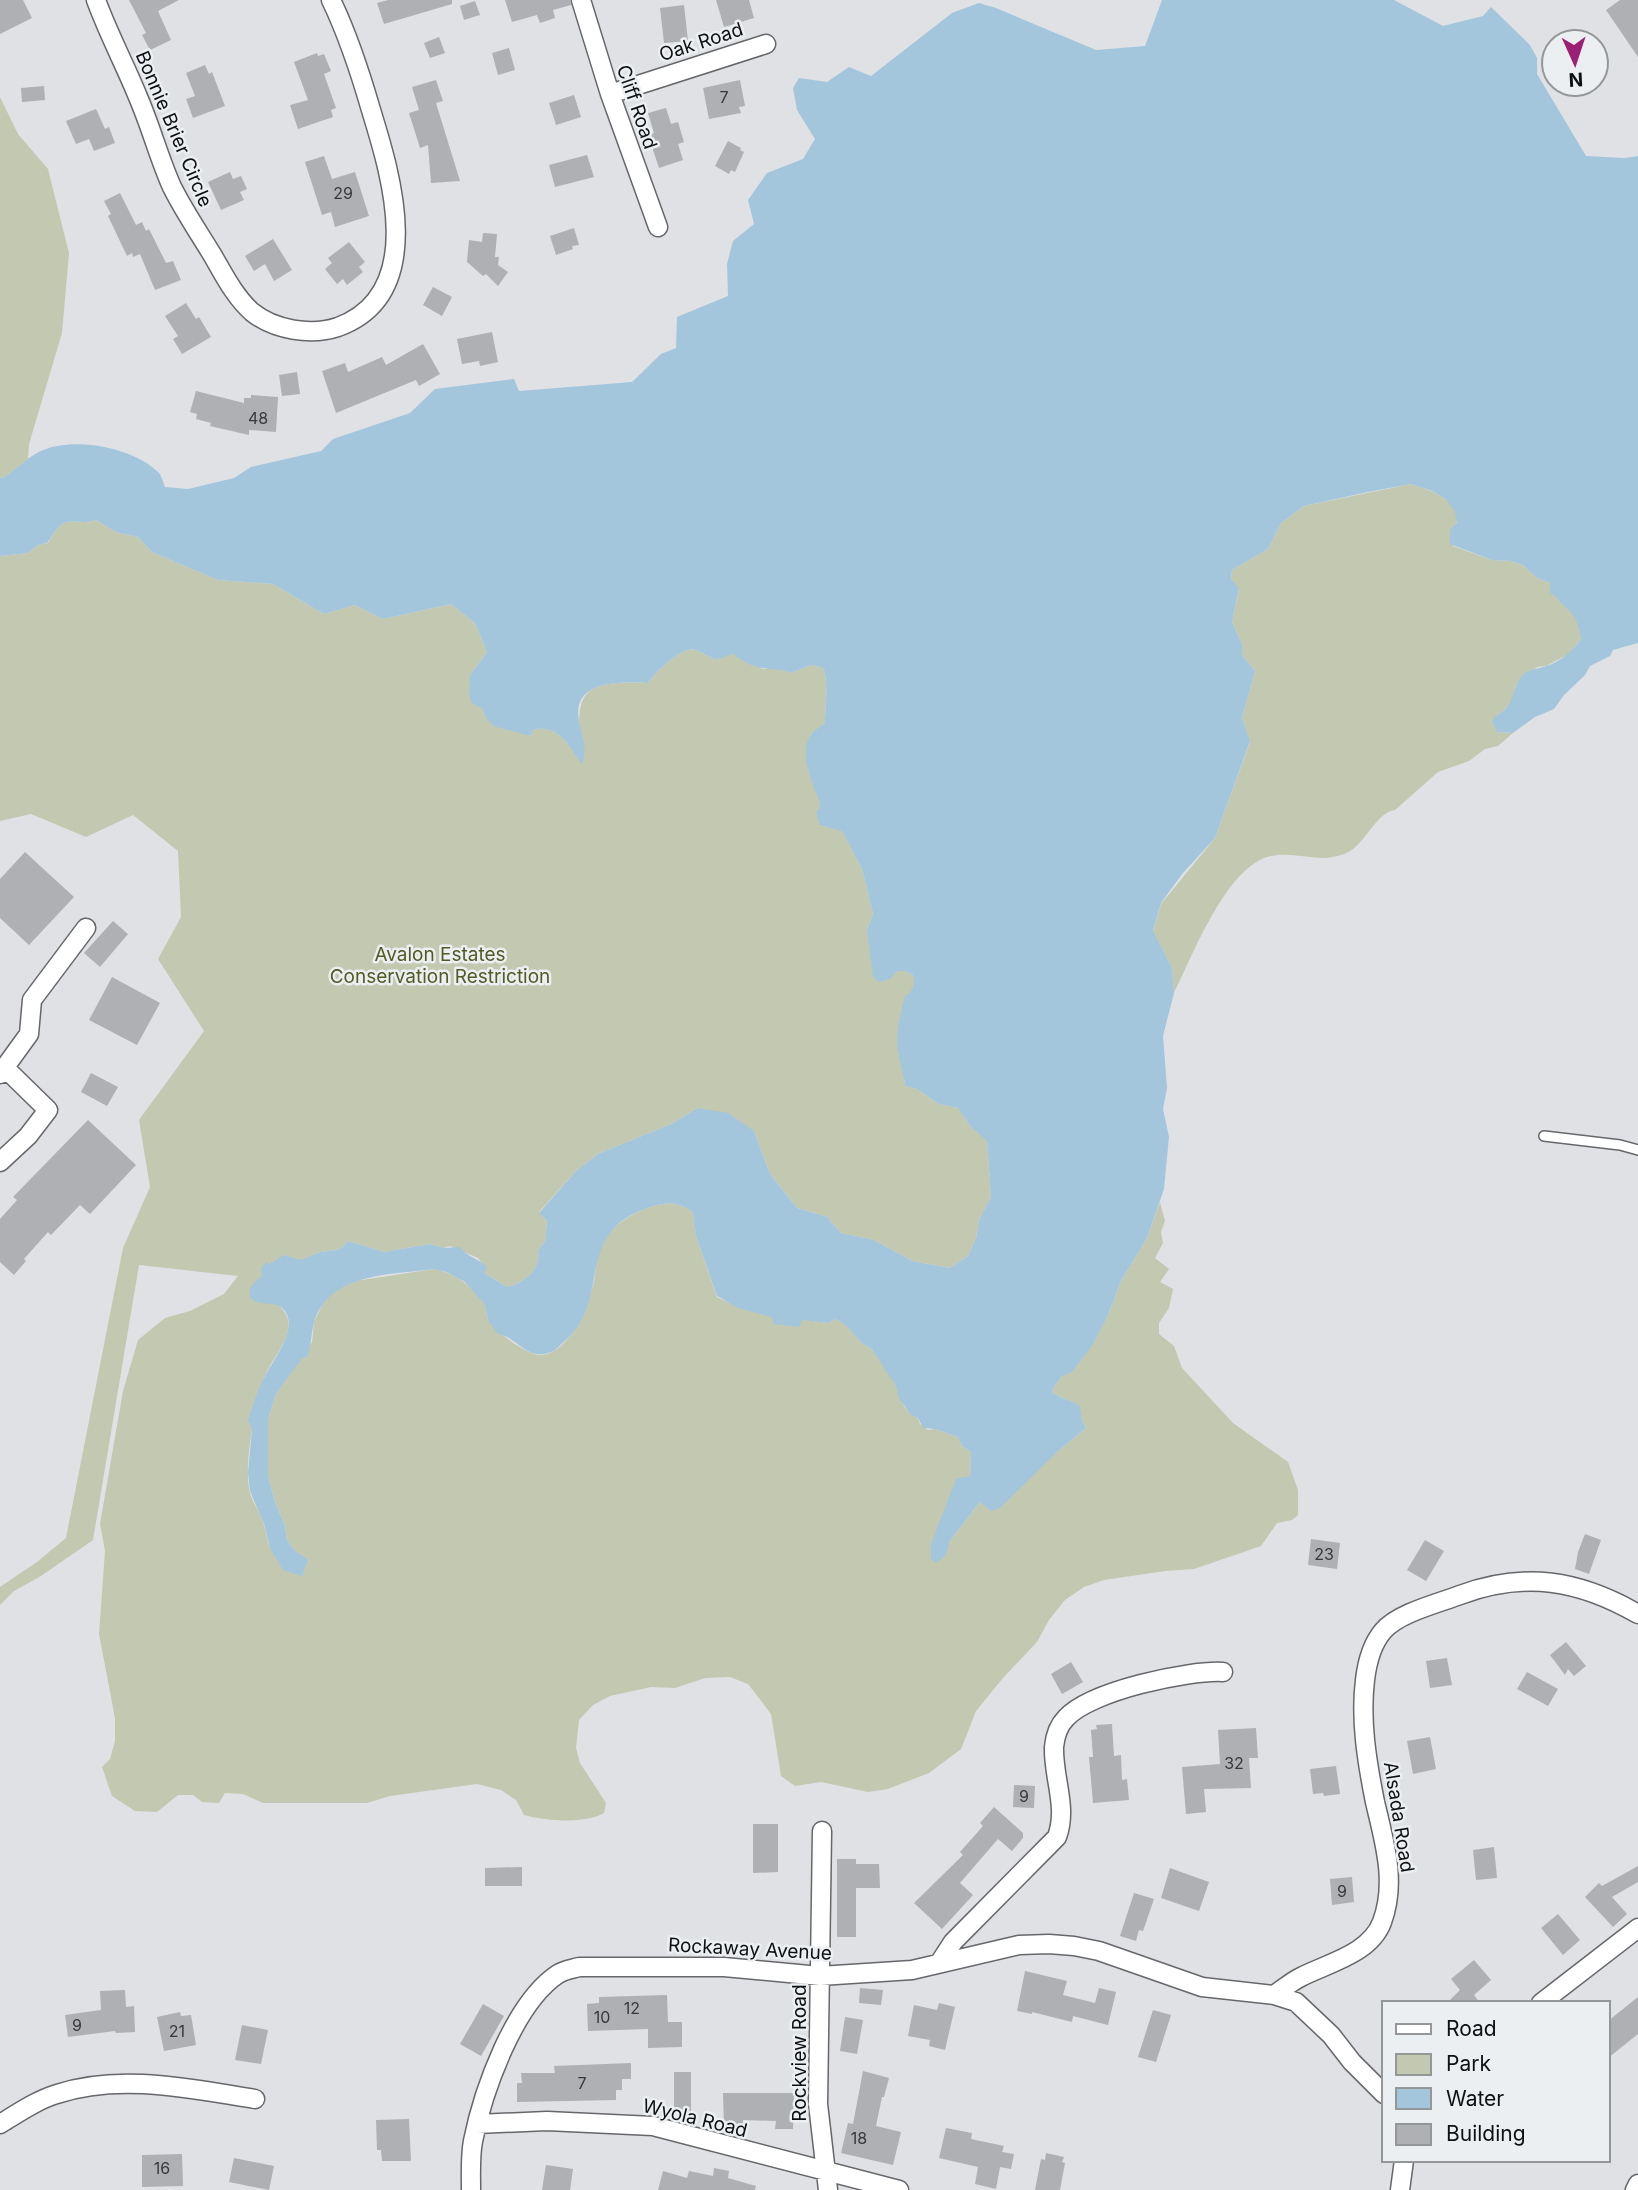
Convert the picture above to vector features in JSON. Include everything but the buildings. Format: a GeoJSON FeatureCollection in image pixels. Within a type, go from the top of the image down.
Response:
{"type":"FeatureCollection","features":[{"type":"Feature","properties":{"kind":"street","name":"Bonnie Brier Circle"},"geometry":{"type":"LineString","coordinates":[[96,0],[139,99],[171,185],[184,211],[233,289],[246,306],[263,319],[290,329],[319,331],[344,325],[372,304],[393,266],[397,237],[393,185],[384,150],[354,56],[331,0]]}},
{"type":"Feature","properties":{"kind":"street","name":"Cliff Road"},"geometry":{"type":"LineString","coordinates":[[581,0],[610,94],[658,227]]}},
{"type":"Feature","properties":{"kind":"street","name":"Oak Road"},"geometry":{"type":"LineString","coordinates":[[610,94],[766,44]]}},
{"type":"Feature","properties":{"kind":"street"},"geometry":{"type":"LineString","coordinates":[[0,1162],[28,1136],[48,1110],[2,1071],[29,1034],[32,1000],[86,928]]}},
{"type":"Feature","properties":{"kind":"street","name":"Alsada Road"},"geometry":{"type":"LineString","coordinates":[[1274,1995],[1297,1979],[1354,1952],[1371,1939],[1381,1925],[1386,1908],[1389,1871],[1367,1756],[1363,1694],[1367,1666],[1384,1630],[1396,1620],[1418,1611],[1510,1581],[1583,1588],[1638,1614]]}},
{"type":"Feature","properties":{"kind":"street"},"geometry":{"type":"LineString","coordinates":[[940,1962],[953,1941],[1057,1837],[1062,1825],[1062,1813],[1054,1748],[1057,1733],[1066,1717],[1098,1699],[1144,1683],[1205,1671],[1223,1672]]}},
{"type":"Feature","properties":{"kind":"street","name":"Rockview Road"},"geometry":{"type":"LineString","coordinates":[[822,1831],[818,2104],[827,2181]]}},
{"type":"Feature","properties":{"kind":"street"},"geometry":{"type":"LineString","coordinates":[[1544,2001],[1638,1928]]}},
{"type":"Feature","properties":{"kind":"street","name":"Rockaway Avenue"},"geometry":{"type":"LineString","coordinates":[[477,2124],[489,2081],[517,2023],[546,1984],[567,1970],[579,1967],[624,1966],[724,1967],[820,1976],[912,1970],[1019,1945],[1049,1944],[1099,1951],[1202,1987],[1274,1995],[1296,2002],[1382,2092]]}},
{"type":"Feature","properties":{"kind":"street"},"geometry":{"type":"LineString","coordinates":[[0,2124],[54,2094],[103,2085],[159,2086],[255,2099]]}},
{"type":"Feature","properties":{"kind":"street","name":"Wyola Road"},"geometry":{"type":"LineString","coordinates":[[477,2124],[547,2121],[653,2126],[827,2181],[899,2190]]}},
{"type":"Feature","properties":{"kind":"street"},"geometry":{"type":"LineString","coordinates":[[471,2190],[471,2163],[477,2124]]}},
{"type":"Feature","properties":{"kind":"street"},"geometry":{"type":"LineString","coordinates":[[1401,2190],[1404,2162]]}},
{"type":"Feature","properties":{"kind":"street"},"geometry":{"type":"LineString","coordinates":[[1635,2190],[1638,2185]]}},
{"type":"Feature","properties":{"kind":"lane"},"geometry":{"type":"LineString","coordinates":[[1545,1136],[1620,1145],[1638,1150]]}},
{"type":"Feature","properties":{"kind":"green space"},"geometry":{"type":"Polygon","coordinates":[[[0,97],[18,134],[48,169],[69,253],[62,333],[29,444],[28,459],[0,478],[0,97]]]}},
{"type":"Feature","properties":{"kind":"green space"},"geometry":{"type":"Polygon","coordinates":[[[1411,484],[1441,496],[1454,507],[1457,521],[1450,533],[1453,546],[1492,560],[1523,565],[1537,578],[1550,583],[1562,604],[1571,609],[1578,622],[1581,639],[1569,654],[1546,666],[1537,667],[1515,687],[1509,704],[1495,716],[1497,732],[1513,733],[1498,746],[1485,749],[1469,761],[1438,772],[1395,810],[1382,817],[1351,850],[1325,858],[1271,856],[1255,863],[1240,876],[1226,893],[1201,935],[1174,993],[1172,968],[1153,932],[1161,904],[1215,838],[1250,742],[1242,718],[1255,671],[1242,655],[1242,644],[1232,622],[1239,589],[1231,579],[1232,570],[1268,549],[1281,523],[1304,506],[1411,484]]]}},
{"type":"Feature","properties":{"kind":"green space","name":"Avalon Estates Conservation Restriction"},"geometry":{"type":"Polygon","coordinates":[[[96,520],[116,532],[138,537],[152,552],[218,580],[273,584],[324,614],[355,605],[383,619],[451,604],[475,623],[487,652],[470,675],[473,703],[482,709],[486,718],[531,736],[533,730],[550,730],[557,733],[582,763],[579,722],[580,708],[585,697],[593,689],[605,685],[648,683],[683,652],[695,650],[716,660],[732,653],[763,669],[778,667],[791,673],[811,665],[823,668],[826,687],[825,723],[810,735],[808,769],[820,802],[820,825],[842,830],[862,869],[873,914],[867,930],[896,971],[906,971],[913,975],[915,984],[898,1053],[905,1086],[917,1089],[939,1104],[959,1108],[971,1127],[987,1140],[991,1197],[979,1220],[976,1238],[968,1256],[950,1268],[912,1261],[874,1240],[841,1233],[827,1217],[797,1208],[770,1174],[754,1131],[698,1108],[671,1124],[598,1154],[576,1171],[539,1212],[547,1221],[545,1241],[538,1251],[537,1264],[530,1275],[513,1285],[507,1287],[484,1273],[485,1268],[478,1258],[450,1246],[444,1248],[430,1244],[384,1252],[348,1241],[338,1249],[317,1253],[301,1261],[284,1255],[278,1305],[286,1314],[287,1333],[263,1381],[248,1468],[250,1493],[262,1518],[270,1548],[295,1551],[287,1540],[268,1476],[268,1419],[276,1394],[312,1342],[314,1322],[323,1303],[335,1290],[355,1281],[434,1269],[442,1271],[476,1292],[485,1305],[489,1321],[499,1332],[521,1348],[542,1355],[561,1346],[576,1328],[590,1294],[598,1253],[606,1236],[638,1212],[669,1204],[679,1205],[693,1213],[696,1236],[717,1297],[772,1315],[829,1323],[834,1319],[840,1321],[871,1348],[891,1376],[901,1401],[918,1418],[920,1424],[928,1430],[935,1429],[958,1437],[962,1446],[971,1452],[970,1477],[931,1544],[949,1542],[981,1501],[1058,1451],[1086,1428],[1079,1406],[1052,1392],[1053,1388],[1108,1315],[1121,1281],[1147,1238],[1160,1202],[1165,1221],[1161,1232],[1163,1243],[1155,1258],[1169,1269],[1160,1282],[1173,1289],[1169,1308],[1159,1323],[1159,1334],[1174,1346],[1182,1368],[1233,1423],[1288,1462],[1298,1490],[1298,1515],[1292,1520],[1277,1523],[1261,1546],[1194,1569],[1104,1580],[1084,1587],[1065,1600],[1049,1620],[1037,1642],[976,1711],[961,1749],[929,1773],[888,1789],[868,1792],[821,1782],[795,1786],[781,1776],[771,1714],[748,1684],[730,1677],[705,1678],[675,1688],[651,1687],[610,1696],[593,1705],[579,1720],[576,1748],[580,1763],[606,1803],[604,1813],[587,1819],[553,1820],[524,1815],[516,1800],[501,1790],[477,1784],[390,1796],[367,1803],[263,1803],[243,1794],[225,1793],[219,1803],[202,1802],[193,1795],[178,1795],[157,1812],[135,1811],[112,1796],[102,1767],[110,1759],[115,1741],[115,1718],[99,1634],[105,1551],[100,1524],[123,1391],[138,1340],[165,1318],[190,1311],[224,1294],[238,1276],[139,1265],[93,1540],[14,1591],[0,1605],[0,1587],[66,1538],[123,1248],[150,1187],[139,1120],[204,1031],[158,959],[181,917],[178,851],[133,815],[86,837],[31,814],[0,821],[0,556],[28,553],[38,545],[48,543],[58,528],[66,522],[96,520]]]}},
{"type":"Feature","properties":{"kind":"water"},"geometry":{"type":"Polygon","coordinates":[[[1162,0],[1394,0],[1443,26],[1483,16],[1491,7],[1530,45],[1537,58],[1540,98],[1551,98],[1586,156],[1638,156],[1638,643],[1613,650],[1610,656],[1590,666],[1554,709],[1535,717],[1513,733],[1497,732],[1492,721],[1511,701],[1520,678],[1528,671],[1557,662],[1570,652],[1581,639],[1577,623],[1574,616],[1550,593],[1550,583],[1537,578],[1523,565],[1492,560],[1450,544],[1450,530],[1457,523],[1455,512],[1446,499],[1411,484],[1304,506],[1281,523],[1268,549],[1232,570],[1231,579],[1239,588],[1232,622],[1242,644],[1242,655],[1255,671],[1242,718],[1250,741],[1215,838],[1183,873],[1161,903],[1153,931],[1172,968],[1174,993],[1163,1036],[1167,1088],[1163,1109],[1169,1137],[1164,1189],[1147,1238],[1121,1281],[1093,1344],[1072,1372],[1062,1376],[1053,1388],[1052,1392],[1055,1394],[1080,1406],[1086,1428],[1058,1451],[1000,1508],[991,1511],[980,1502],[949,1542],[947,1552],[939,1561],[936,1563],[931,1559],[931,1544],[956,1479],[970,1476],[971,1452],[962,1446],[958,1437],[923,1428],[918,1418],[910,1414],[899,1398],[896,1386],[871,1348],[840,1321],[834,1319],[829,1323],[802,1320],[799,1327],[774,1324],[771,1317],[738,1308],[717,1296],[696,1236],[693,1213],[679,1205],[669,1204],[653,1206],[628,1217],[611,1231],[596,1265],[581,1322],[567,1339],[551,1352],[535,1354],[498,1334],[488,1320],[485,1305],[465,1282],[446,1272],[434,1269],[383,1275],[349,1284],[335,1292],[315,1319],[307,1357],[302,1358],[276,1394],[268,1419],[268,1476],[275,1502],[285,1526],[287,1540],[295,1551],[308,1560],[302,1576],[283,1570],[270,1548],[264,1524],[250,1491],[248,1473],[252,1429],[248,1420],[262,1383],[284,1343],[289,1323],[281,1307],[257,1302],[250,1297],[250,1288],[262,1275],[261,1269],[266,1262],[270,1264],[284,1255],[301,1260],[317,1253],[338,1249],[348,1241],[384,1252],[430,1244],[444,1248],[460,1247],[487,1267],[484,1273],[507,1287],[513,1285],[530,1275],[537,1264],[538,1251],[545,1241],[547,1221],[539,1213],[576,1171],[598,1154],[671,1124],[698,1108],[728,1113],[754,1131],[770,1174],[797,1208],[827,1217],[841,1233],[874,1240],[912,1261],[950,1268],[968,1256],[976,1238],[979,1220],[991,1197],[987,1141],[971,1127],[958,1108],[939,1104],[917,1089],[905,1086],[898,1052],[898,1024],[905,996],[913,987],[913,975],[906,971],[897,971],[890,979],[879,982],[873,977],[867,930],[873,914],[862,869],[842,831],[820,825],[816,812],[820,803],[810,778],[806,749],[812,733],[825,723],[826,686],[823,668],[811,665],[791,673],[754,666],[732,654],[716,660],[695,650],[683,652],[648,683],[601,686],[590,690],[583,697],[579,707],[584,748],[582,764],[557,733],[542,729],[533,730],[531,736],[493,726],[482,709],[472,703],[469,695],[470,675],[487,652],[475,623],[451,604],[383,619],[355,605],[324,614],[273,584],[218,580],[152,552],[138,537],[116,532],[96,520],[66,522],[47,543],[38,545],[28,553],[0,556],[0,478],[41,451],[69,444],[85,444],[102,446],[134,456],[158,472],[165,487],[188,489],[234,478],[251,467],[321,451],[333,439],[410,413],[435,389],[514,379],[519,391],[632,382],[661,354],[676,348],[677,317],[728,296],[727,264],[733,241],[754,224],[748,200],[767,173],[803,159],[815,139],[797,110],[793,88],[799,78],[827,82],[849,67],[871,76],[952,13],[979,3],[1096,50],[1145,46],[1162,0]]]}}]}
